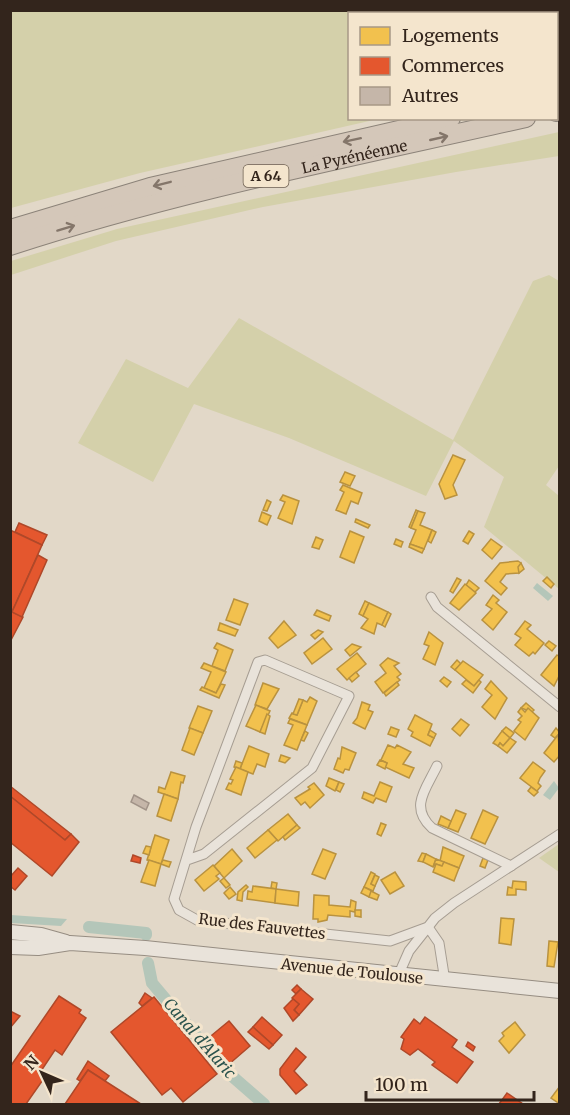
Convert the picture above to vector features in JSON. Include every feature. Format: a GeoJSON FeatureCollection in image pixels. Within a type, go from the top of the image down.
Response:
{"type":"FeatureCollection","features":[{"type":"Feature","properties":{"kind":"highway","name":"La Pyrénéenne"},"geometry":{"type":"LineString","coordinates":[[10,229],[160,185],[441,120]]}},
{"type":"Feature","properties":{"kind":"highway","name":"La Pyrénéenne"},"geometry":{"type":"LineString","coordinates":[[10,246],[214,188],[517,120]]}},
{"type":"Feature","properties":{"kind":"main road"},"geometry":{"type":"LineString","coordinates":[[10,932],[40,935],[70,943]]}},
{"type":"Feature","properties":{"kind":"main road","name":"Avenue de Toulouse"},"geometry":{"type":"LineString","coordinates":[[70,943],[145,948],[445,981],[560,991]]}},
{"type":"Feature","properties":{"kind":"main road"},"geometry":{"type":"LineString","coordinates":[[10,947],[38,948],[70,943]]}},
{"type":"Feature","properties":{"kind":"street"},"geometry":{"type":"LineString","coordinates":[[431,597],[437,607],[560,707]]}},
{"type":"Feature","properties":{"kind":"street","name":"Rue des Fauvettes"},"geometry":{"type":"LineString","coordinates":[[187,860],[204,854],[312,768],[349,696],[265,660],[258,662],[196,827],[174,899],[179,910],[198,920],[390,941],[428,927]]}},
{"type":"Feature","properties":{"kind":"street"},"geometry":{"type":"LineString","coordinates":[[437,766],[420,803],[419,812],[424,820],[432,828],[511,866]]}},
{"type":"Feature","properties":{"kind":"street"},"geometry":{"type":"LineString","coordinates":[[398,976],[409,951],[435,918],[454,903],[560,834]]}},
{"type":"Feature","properties":{"kind":"street"},"geometry":{"type":"LineString","coordinates":[[428,927],[439,943],[445,981]]}},
{"type":"Feature","properties":{"kind":"shaded area"},"geometry":{"type":"Polygon","coordinates":[[[11,10],[559,11],[558,80],[558,12],[348,12],[348,120],[374,120],[140,173],[11,208],[11,10]]]}},
{"type":"Feature","properties":{"kind":"shaded area"},"geometry":{"type":"Polygon","coordinates":[[[559,132],[559,156],[263,207],[116,241],[11,275],[11,261],[117,229],[559,132]]]}},
{"type":"Feature","properties":{"kind":"shaded area"},"geometry":{"type":"Polygon","coordinates":[[[549,275],[559,281],[559,466],[546,485],[559,496],[559,589],[484,527],[504,477],[454,441],[426,496],[289,438],[194,404],[153,482],[78,443],[126,359],[188,388],[239,318],[453,440],[533,281],[549,275]]]}},
{"type":"Feature","properties":{"kind":"shaded area"},"geometry":{"type":"Polygon","coordinates":[[[537,583],[553,596],[548,601],[533,588],[537,583]]]}},
{"type":"Feature","properties":{"kind":"shaded area"},"geometry":{"type":"Polygon","coordinates":[[[554,781],[559,788],[550,800],[543,795],[554,781]]]}},
{"type":"Feature","properties":{"kind":"shaded area"},"geometry":{"type":"Polygon","coordinates":[[[559,844],[559,872],[539,858],[559,844]]]}},
{"type":"Feature","properties":{"kind":"shaded area"},"geometry":{"type":"Polygon","coordinates":[[[11,915],[67,919],[61,926],[11,923],[11,915]]]}},
{"type":"Feature","properties":{"kind":"building: Logements"},"geometry":{"type":"Polygon","coordinates":[[[453,455],[465,460],[453,485],[457,495],[445,499],[439,484],[453,455]]]}},
{"type":"Feature","properties":{"kind":"building: Logements"},"geometry":{"type":"Polygon","coordinates":[[[345,472],[355,476],[350,486],[340,482],[345,472]]]}},
{"type":"Feature","properties":{"kind":"building: Logements"},"geometry":{"type":"Polygon","coordinates":[[[343,485],[362,493],[358,504],[351,501],[346,514],[336,510],[344,492],[340,490],[343,485]]]}},
{"type":"Feature","properties":{"kind":"building: Logements"},"geometry":{"type":"Polygon","coordinates":[[[283,495],[299,501],[292,524],[278,518],[285,502],[280,500],[283,495]]]}},
{"type":"Feature","properties":{"kind":"building: Logements"},"geometry":{"type":"Polygon","coordinates":[[[267,500],[271,502],[267,511],[263,510],[267,500]]]}},
{"type":"Feature","properties":{"kind":"building: Logements"},"geometry":{"type":"Polygon","coordinates":[[[416,510],[418,511],[411,528],[409,527],[416,510]]]}},
{"type":"Feature","properties":{"kind":"building: Logements"},"geometry":{"type":"Polygon","coordinates":[[[418,511],[425,513],[420,525],[432,530],[424,549],[410,544],[416,530],[411,528],[418,511]]]}},
{"type":"Feature","properties":{"kind":"building: Logements"},"geometry":{"type":"Polygon","coordinates":[[[262,512],[271,516],[267,525],[259,521],[262,512]]]}},
{"type":"Feature","properties":{"kind":"building: Logements"},"geometry":{"type":"Polygon","coordinates":[[[356,519],[370,525],[368,528],[355,522],[356,519]]]}},
{"type":"Feature","properties":{"kind":"building: Logements"},"geometry":{"type":"Polygon","coordinates":[[[432,530],[436,532],[431,543],[428,541],[432,530]]]}},
{"type":"Feature","properties":{"kind":"building: Logements"},"geometry":{"type":"Polygon","coordinates":[[[350,531],[364,537],[354,563],[340,557],[350,531]]]}},
{"type":"Feature","properties":{"kind":"building: Logements"},"geometry":{"type":"Polygon","coordinates":[[[469,531],[474,534],[468,544],[463,541],[469,531]]]}},
{"type":"Feature","properties":{"kind":"building: Logements"},"geometry":{"type":"Polygon","coordinates":[[[316,537],[323,540],[319,549],[312,547],[316,537]]]}},
{"type":"Feature","properties":{"kind":"building: Logements"},"geometry":{"type":"Polygon","coordinates":[[[396,539],[403,542],[401,547],[394,544],[396,539]]]}},
{"type":"Feature","properties":{"kind":"building: Logements"},"geometry":{"type":"Polygon","coordinates":[[[491,539],[502,547],[492,559],[482,550],[491,539]]]}},
{"type":"Feature","properties":{"kind":"building: Logements"},"geometry":{"type":"Polygon","coordinates":[[[410,544],[424,549],[422,553],[409,547],[410,544]]]}},
{"type":"Feature","properties":{"kind":"building: Logements"},"geometry":{"type":"Polygon","coordinates":[[[518,561],[521,563],[519,573],[506,574],[500,582],[507,588],[501,595],[485,581],[500,563],[518,561]]]}},
{"type":"Feature","properties":{"kind":"building: Logements"},"geometry":{"type":"Polygon","coordinates":[[[521,563],[524,569],[519,573],[518,567],[521,563]]]}},
{"type":"Feature","properties":{"kind":"building: Logements"},"geometry":{"type":"Polygon","coordinates":[[[547,577],[554,584],[551,588],[543,581],[547,577]]]}},
{"type":"Feature","properties":{"kind":"building: Logements"},"geometry":{"type":"Polygon","coordinates":[[[457,578],[461,580],[453,593],[450,591],[457,578]]]}},
{"type":"Feature","properties":{"kind":"building: Logements"},"geometry":{"type":"Polygon","coordinates":[[[469,580],[479,588],[475,592],[466,585],[469,580]]]}},
{"type":"Feature","properties":{"kind":"building: Logements"},"geometry":{"type":"Polygon","coordinates":[[[465,584],[476,593],[459,610],[450,603],[465,584]]]}},
{"type":"Feature","properties":{"kind":"building: Logements"},"geometry":{"type":"Polygon","coordinates":[[[493,595],[499,600],[496,603],[507,612],[493,630],[482,620],[492,609],[486,605],[493,595]]]}},
{"type":"Feature","properties":{"kind":"building: Logements"},"geometry":{"type":"Polygon","coordinates":[[[234,599],[248,604],[240,625],[226,620],[234,599]]]}},
{"type":"Feature","properties":{"kind":"building: Logements"},"geometry":{"type":"Polygon","coordinates":[[[365,601],[369,603],[363,616],[359,614],[365,601]]]}},
{"type":"Feature","properties":{"kind":"building: Logements"},"geometry":{"type":"Polygon","coordinates":[[[369,603],[388,612],[382,625],[377,623],[374,634],[361,628],[368,619],[363,616],[369,603]]]}},
{"type":"Feature","properties":{"kind":"building: Logements"},"geometry":{"type":"Polygon","coordinates":[[[317,610],[331,616],[329,621],[314,615],[317,610]]]}},
{"type":"Feature","properties":{"kind":"building: Logements"},"geometry":{"type":"Polygon","coordinates":[[[388,612],[391,614],[385,627],[382,625],[388,612]]]}},
{"type":"Feature","properties":{"kind":"building: Logements"},"geometry":{"type":"Polygon","coordinates":[[[284,621],[296,635],[278,648],[269,638],[284,621]]]}},
{"type":"Feature","properties":{"kind":"building: Logements"},"geometry":{"type":"Polygon","coordinates":[[[525,621],[531,625],[527,629],[544,643],[535,654],[533,652],[529,656],[515,645],[521,638],[515,634],[525,621]]]}},
{"type":"Feature","properties":{"kind":"building: Logements"},"geometry":{"type":"Polygon","coordinates":[[[220,623],[238,630],[235,636],[218,630],[220,623]]]}},
{"type":"Feature","properties":{"kind":"building: Logements"},"geometry":{"type":"Polygon","coordinates":[[[318,630],[323,632],[315,639],[311,635],[318,630]]]}},
{"type":"Feature","properties":{"kind":"building: Logements"},"geometry":{"type":"Polygon","coordinates":[[[429,632],[443,643],[435,665],[423,659],[429,646],[424,644],[429,632]]]}},
{"type":"Feature","properties":{"kind":"building: Logements"},"geometry":{"type":"Polygon","coordinates":[[[323,638],[332,649],[312,664],[304,653],[323,638]]]}},
{"type":"Feature","properties":{"kind":"building: Logements"},"geometry":{"type":"Polygon","coordinates":[[[549,641],[556,646],[552,651],[545,645],[549,641]]]}},
{"type":"Feature","properties":{"kind":"building: Logements"},"geometry":{"type":"Polygon","coordinates":[[[217,643],[233,650],[225,671],[212,666],[218,650],[214,648],[217,643]]]}},
{"type":"Feature","properties":{"kind":"building: Logements"},"geometry":{"type":"Polygon","coordinates":[[[352,644],[361,647],[350,656],[345,650],[352,644]]]}},
{"type":"Feature","properties":{"kind":"building: Logements"},"geometry":{"type":"Polygon","coordinates":[[[357,653],[366,664],[347,680],[337,669],[357,653]]]}},
{"type":"Feature","properties":{"kind":"building: Logements"},"geometry":{"type":"Polygon","coordinates":[[[557,655],[560,657],[560,674],[554,686],[541,675],[557,655]]]}},
{"type":"Feature","properties":{"kind":"building: Logements"},"geometry":{"type":"Polygon","coordinates":[[[388,658],[399,663],[394,666],[401,674],[397,677],[400,680],[383,693],[375,682],[386,673],[380,665],[388,658]]]}},
{"type":"Feature","properties":{"kind":"building: Logements"},"geometry":{"type":"Polygon","coordinates":[[[457,660],[461,664],[455,670],[451,667],[457,660]]]}},
{"type":"Feature","properties":{"kind":"building: Logements"},"geometry":{"type":"Polygon","coordinates":[[[463,661],[483,675],[474,686],[455,670],[463,661]]]}},
{"type":"Feature","properties":{"kind":"building: Logements"},"geometry":{"type":"Polygon","coordinates":[[[204,663],[226,672],[216,693],[204,688],[211,672],[201,668],[204,663]]]}},
{"type":"Feature","properties":{"kind":"building: Logements"},"geometry":{"type":"Polygon","coordinates":[[[356,672],[359,676],[352,682],[349,678],[356,672]]]}},
{"type":"Feature","properties":{"kind":"building: Logements"},"geometry":{"type":"Polygon","coordinates":[[[444,677],[451,682],[447,687],[440,681],[444,677]]]}},
{"type":"Feature","properties":{"kind":"building: Logements"},"geometry":{"type":"Polygon","coordinates":[[[466,680],[474,686],[479,680],[481,682],[473,693],[462,684],[466,680]]]}},
{"type":"Feature","properties":{"kind":"building: Logements"},"geometry":{"type":"Polygon","coordinates":[[[491,681],[507,698],[495,719],[482,707],[492,695],[485,689],[491,681]]]}},
{"type":"Feature","properties":{"kind":"building: Logements"},"geometry":{"type":"Polygon","coordinates":[[[397,682],[399,685],[386,696],[384,693],[397,682]]]}},
{"type":"Feature","properties":{"kind":"building: Logements"},"geometry":{"type":"Polygon","coordinates":[[[263,683],[279,689],[267,709],[255,705],[263,683]]]}},
{"type":"Feature","properties":{"kind":"building: Logements"},"geometry":{"type":"Polygon","coordinates":[[[221,684],[225,685],[219,698],[200,690],[202,687],[216,693],[221,684]]]}},
{"type":"Feature","properties":{"kind":"building: Logements"},"geometry":{"type":"Polygon","coordinates":[[[310,697],[317,701],[307,725],[289,718],[292,713],[297,715],[303,700],[307,702],[310,697]]]}},
{"type":"Feature","properties":{"kind":"building: Logements"},"geometry":{"type":"Polygon","coordinates":[[[299,699],[303,700],[297,715],[293,714],[299,699]]]}},
{"type":"Feature","properties":{"kind":"building: Logements"},"geometry":{"type":"Polygon","coordinates":[[[362,702],[370,705],[368,710],[373,712],[365,729],[353,723],[362,702]]]}},
{"type":"Feature","properties":{"kind":"building: Logements"},"geometry":{"type":"Polygon","coordinates":[[[526,703],[534,710],[532,712],[521,708],[526,703]]]}},
{"type":"Feature","properties":{"kind":"building: Logements"},"geometry":{"type":"Polygon","coordinates":[[[256,705],[270,711],[260,732],[246,726],[256,705]]]}},
{"type":"Feature","properties":{"kind":"building: Logements"},"geometry":{"type":"Polygon","coordinates":[[[198,706],[212,711],[203,733],[189,728],[198,706]]]}},
{"type":"Feature","properties":{"kind":"building: Logements"},"geometry":{"type":"Polygon","coordinates":[[[521,708],[525,712],[528,708],[539,718],[525,740],[514,731],[521,722],[518,720],[522,716],[518,712],[521,708]]]}},
{"type":"Feature","properties":{"kind":"building: Logements"},"geometry":{"type":"Polygon","coordinates":[[[267,714],[270,716],[265,734],[260,732],[267,714]]]}},
{"type":"Feature","properties":{"kind":"building: Logements"},"geometry":{"type":"Polygon","coordinates":[[[415,715],[432,724],[428,735],[434,738],[430,746],[411,736],[413,732],[408,729],[415,715]]]}},
{"type":"Feature","properties":{"kind":"building: Logements"},"geometry":{"type":"Polygon","coordinates":[[[290,719],[307,725],[297,750],[284,745],[293,725],[288,723],[290,719]]]}},
{"type":"Feature","properties":{"kind":"building: Logements"},"geometry":{"type":"Polygon","coordinates":[[[461,719],[469,725],[460,736],[452,729],[461,719]]]}},
{"type":"Feature","properties":{"kind":"building: Logements"},"geometry":{"type":"Polygon","coordinates":[[[391,727],[399,730],[396,737],[388,734],[391,727]]]}},
{"type":"Feature","properties":{"kind":"building: Logements"},"geometry":{"type":"Polygon","coordinates":[[[506,727],[514,733],[510,738],[502,731],[506,727]]]}},
{"type":"Feature","properties":{"kind":"building: Logements"},"geometry":{"type":"Polygon","coordinates":[[[190,728],[203,733],[194,755],[182,750],[190,728]]]}},
{"type":"Feature","properties":{"kind":"building: Logements"},"geometry":{"type":"Polygon","coordinates":[[[556,728],[560,733],[555,738],[551,735],[556,728]]]}},
{"type":"Feature","properties":{"kind":"building: Logements"},"geometry":{"type":"Polygon","coordinates":[[[430,730],[436,734],[434,738],[428,735],[430,730]]]}},
{"type":"Feature","properties":{"kind":"building: Logements"},"geometry":{"type":"Polygon","coordinates":[[[305,731],[308,733],[304,741],[301,740],[305,731]]]}},
{"type":"Feature","properties":{"kind":"building: Logements"},"geometry":{"type":"Polygon","coordinates":[[[502,731],[510,738],[503,746],[500,743],[498,746],[493,743],[502,731]]]}},
{"type":"Feature","properties":{"kind":"building: Logements"},"geometry":{"type":"Polygon","coordinates":[[[558,735],[560,755],[554,762],[544,753],[558,735]]]}},
{"type":"Feature","properties":{"kind":"building: Logements"},"geometry":{"type":"Polygon","coordinates":[[[510,738],[516,742],[507,753],[498,746],[500,743],[503,746],[510,738]]]}},
{"type":"Feature","properties":{"kind":"building: Logements"},"geometry":{"type":"Polygon","coordinates":[[[388,745],[395,748],[397,745],[411,752],[403,764],[414,768],[409,778],[385,767],[387,763],[381,760],[388,745]]]}},
{"type":"Feature","properties":{"kind":"building: Logements"},"geometry":{"type":"Polygon","coordinates":[[[249,746],[269,754],[265,767],[257,764],[253,774],[240,769],[249,746]]]}},
{"type":"Feature","properties":{"kind":"building: Logements"},"geometry":{"type":"Polygon","coordinates":[[[342,747],[356,753],[349,770],[345,769],[343,773],[334,769],[338,758],[340,759],[342,747]]]}},
{"type":"Feature","properties":{"kind":"building: Logements"},"geometry":{"type":"Polygon","coordinates":[[[281,755],[290,758],[285,763],[279,761],[281,755]]]}},
{"type":"Feature","properties":{"kind":"building: Logements"},"geometry":{"type":"Polygon","coordinates":[[[380,760],[387,763],[385,769],[377,765],[380,760]]]}},
{"type":"Feature","properties":{"kind":"building: Logements"},"geometry":{"type":"Polygon","coordinates":[[[236,761],[242,763],[240,769],[234,767],[236,761]]]}},
{"type":"Feature","properties":{"kind":"building: Logements"},"geometry":{"type":"Polygon","coordinates":[[[533,762],[545,771],[538,783],[541,786],[537,791],[520,778],[533,762]]]}},
{"type":"Feature","properties":{"kind":"building: Logements"},"geometry":{"type":"Polygon","coordinates":[[[236,767],[248,772],[241,795],[226,789],[233,780],[230,779],[236,767]]]}},
{"type":"Feature","properties":{"kind":"building: Logements"},"geometry":{"type":"Polygon","coordinates":[[[171,772],[185,776],[183,783],[181,782],[178,799],[158,792],[159,787],[165,789],[171,772]]]}},
{"type":"Feature","properties":{"kind":"building: Logements"},"geometry":{"type":"Polygon","coordinates":[[[329,778],[339,782],[335,791],[326,786],[329,778]]]}},
{"type":"Feature","properties":{"kind":"building: Logements"},"geometry":{"type":"Polygon","coordinates":[[[339,782],[344,784],[340,792],[336,790],[339,782]]]}},
{"type":"Feature","properties":{"kind":"building: Logements"},"geometry":{"type":"Polygon","coordinates":[[[380,782],[392,787],[386,802],[376,798],[373,803],[362,798],[364,792],[374,796],[380,782]]]}},
{"type":"Feature","properties":{"kind":"building: Logements"},"geometry":{"type":"Polygon","coordinates":[[[314,783],[324,795],[310,808],[305,802],[301,805],[295,798],[310,789],[308,787],[314,783]]]}},
{"type":"Feature","properties":{"kind":"building: Logements"},"geometry":{"type":"Polygon","coordinates":[[[531,787],[538,792],[534,796],[528,791],[531,787]]]}},
{"type":"Feature","properties":{"kind":"building: Logements"},"geometry":{"type":"Polygon","coordinates":[[[164,794],[178,799],[171,821],[157,816],[164,794]]]}},
{"type":"Feature","properties":{"kind":"building: Logements"},"geometry":{"type":"Polygon","coordinates":[[[456,810],[466,814],[458,832],[448,828],[456,810]]]}},
{"type":"Feature","properties":{"kind":"building: Logements"},"geometry":{"type":"Polygon","coordinates":[[[483,810],[498,817],[485,844],[471,838],[483,810]]]}},
{"type":"Feature","properties":{"kind":"building: Logements"},"geometry":{"type":"Polygon","coordinates":[[[288,814],[297,825],[278,841],[268,830],[288,814]]]}},
{"type":"Feature","properties":{"kind":"building: Logements"},"geometry":{"type":"Polygon","coordinates":[[[441,816],[451,821],[448,828],[438,824],[441,816]]]}},
{"type":"Feature","properties":{"kind":"building: Logements"},"geometry":{"type":"Polygon","coordinates":[[[381,823],[386,825],[381,836],[377,834],[381,823]]]}},
{"type":"Feature","properties":{"kind":"building: Logements"},"geometry":{"type":"Polygon","coordinates":[[[297,825],[300,828],[285,840],[283,837],[297,825]]]}},
{"type":"Feature","properties":{"kind":"building: Logements"},"geometry":{"type":"Polygon","coordinates":[[[268,830],[277,840],[255,858],[247,848],[268,830]]]}},
{"type":"Feature","properties":{"kind":"building: Logements"},"geometry":{"type":"Polygon","coordinates":[[[155,835],[169,840],[161,864],[147,860],[155,835]]]}},
{"type":"Feature","properties":{"kind":"building: Logements"},"geometry":{"type":"Polygon","coordinates":[[[146,846],[151,847],[149,855],[143,853],[146,846]]]}},
{"type":"Feature","properties":{"kind":"building: Logements"},"geometry":{"type":"Polygon","coordinates":[[[443,847],[464,856],[459,868],[440,861],[443,847]]]}},
{"type":"Feature","properties":{"kind":"building: Logements"},"geometry":{"type":"Polygon","coordinates":[[[232,849],[242,861],[224,878],[214,866],[232,849]]]}},
{"type":"Feature","properties":{"kind":"building: Logements"},"geometry":{"type":"Polygon","coordinates":[[[323,849],[336,854],[325,879],[312,874],[323,849]]]}},
{"type":"Feature","properties":{"kind":"building: Logements"},"geometry":{"type":"Polygon","coordinates":[[[422,853],[426,854],[423,862],[418,861],[422,853]]]}},
{"type":"Feature","properties":{"kind":"building: Logements"},"geometry":{"type":"Polygon","coordinates":[[[426,854],[436,859],[433,867],[423,862],[426,854]]]}},
{"type":"Feature","properties":{"kind":"building: Logements"},"geometry":{"type":"Polygon","coordinates":[[[483,858],[488,860],[485,868],[480,866],[483,858]]]}},
{"type":"Feature","properties":{"kind":"building: Logements"},"geometry":{"type":"Polygon","coordinates":[[[436,859],[444,862],[442,866],[436,864],[433,867],[436,859]]]}},
{"type":"Feature","properties":{"kind":"building: Logements"},"geometry":{"type":"Polygon","coordinates":[[[149,860],[161,864],[155,886],[141,882],[149,860]]]}},
{"type":"Feature","properties":{"kind":"building: Logements"},"geometry":{"type":"Polygon","coordinates":[[[163,860],[171,862],[169,867],[161,864],[163,860]]]}},
{"type":"Feature","properties":{"kind":"building: Logements"},"geometry":{"type":"Polygon","coordinates":[[[444,862],[459,868],[454,881],[433,872],[436,864],[442,866],[444,862]]]}},
{"type":"Feature","properties":{"kind":"building: Logements"},"geometry":{"type":"Polygon","coordinates":[[[213,865],[220,873],[216,876],[219,879],[204,891],[195,880],[213,865]]]}},
{"type":"Feature","properties":{"kind":"building: Logements"},"geometry":{"type":"Polygon","coordinates":[[[371,872],[375,874],[371,884],[375,886],[373,891],[364,887],[371,872]]]}},
{"type":"Feature","properties":{"kind":"building: Logements"},"geometry":{"type":"Polygon","coordinates":[[[395,872],[404,886],[390,894],[381,880],[395,872]]]}},
{"type":"Feature","properties":{"kind":"building: Logements"},"geometry":{"type":"Polygon","coordinates":[[[375,875],[379,877],[375,886],[371,884],[375,875]]]}},
{"type":"Feature","properties":{"kind":"building: Logements"},"geometry":{"type":"Polygon","coordinates":[[[224,878],[230,885],[226,888],[220,881],[224,878]]]}},
{"type":"Feature","properties":{"kind":"building: Logements"},"geometry":{"type":"Polygon","coordinates":[[[513,881],[526,882],[526,890],[516,889],[516,895],[507,895],[508,887],[512,888],[513,881]]]}},
{"type":"Feature","properties":{"kind":"building: Logements"},"geometry":{"type":"Polygon","coordinates":[[[272,882],[277,883],[276,889],[271,888],[272,882]]]}},
{"type":"Feature","properties":{"kind":"building: Logements"},"geometry":{"type":"Polygon","coordinates":[[[246,885],[248,887],[243,892],[242,901],[237,900],[238,892],[246,885]]]}},
{"type":"Feature","properties":{"kind":"building: Logements"},"geometry":{"type":"Polygon","coordinates":[[[253,886],[276,889],[275,903],[247,899],[248,891],[252,892],[253,886]]]}},
{"type":"Feature","properties":{"kind":"building: Logements"},"geometry":{"type":"Polygon","coordinates":[[[230,887],[236,894],[229,899],[224,893],[230,887]]]}},
{"type":"Feature","properties":{"kind":"building: Logements"},"geometry":{"type":"Polygon","coordinates":[[[364,887],[372,891],[369,897],[361,893],[364,887]]]}},
{"type":"Feature","properties":{"kind":"building: Logements"},"geometry":{"type":"Polygon","coordinates":[[[276,889],[299,892],[298,906],[275,903],[276,889]]]}},
{"type":"Feature","properties":{"kind":"building: Logements"},"geometry":{"type":"Polygon","coordinates":[[[371,891],[379,895],[377,900],[369,897],[371,891]]]}},
{"type":"Feature","properties":{"kind":"building: Logements"},"geometry":{"type":"Polygon","coordinates":[[[314,895],[329,896],[329,905],[350,907],[351,900],[356,902],[355,912],[350,911],[350,917],[328,915],[327,920],[318,922],[318,919],[313,919],[314,895]]]}},
{"type":"Feature","properties":{"kind":"building: Logements"},"geometry":{"type":"Polygon","coordinates":[[[355,910],[361,910],[361,917],[355,916],[355,910]]]}},
{"type":"Feature","properties":{"kind":"building: Logements"},"geometry":{"type":"Polygon","coordinates":[[[501,918],[514,919],[511,945],[499,943],[501,918]]]}},
{"type":"Feature","properties":{"kind":"building: Logements"},"geometry":{"type":"Polygon","coordinates":[[[549,941],[558,942],[554,967],[547,966],[549,941]]]}},
{"type":"Feature","properties":{"kind":"building: Logements"},"geometry":{"type":"Polygon","coordinates":[[[515,1022],[525,1035],[509,1053],[499,1041],[504,1036],[502,1033],[515,1022]]]}},
{"type":"Feature","properties":{"kind":"building: Logements"},"geometry":{"type":"Polygon","coordinates":[[[560,1086],[560,1104],[551,1098],[560,1086]]]}},
{"type":"Feature","properties":{"kind":"building: Commerces"},"geometry":{"type":"Polygon","coordinates":[[[19,523],[47,535],[42,545],[15,532],[19,523]]]}},
{"type":"Feature","properties":{"kind":"building: Commerces"},"geometry":{"type":"Polygon","coordinates":[[[10,530],[42,545],[12,612],[23,617],[10,642],[10,530]]]}},
{"type":"Feature","properties":{"kind":"building: Commerces"},"geometry":{"type":"Polygon","coordinates":[[[38,555],[47,560],[22,617],[12,612],[38,555]]]}},
{"type":"Feature","properties":{"kind":"building: Commerces"},"geometry":{"type":"Polygon","coordinates":[[[10,786],[71,834],[65,840],[10,796],[10,786]]]}},
{"type":"Feature","properties":{"kind":"building: Commerces"},"geometry":{"type":"Polygon","coordinates":[[[10,796],[65,840],[71,834],[79,842],[52,876],[10,842],[10,796]]]}},
{"type":"Feature","properties":{"kind":"building: Commerces"},"geometry":{"type":"Polygon","coordinates":[[[133,855],[141,858],[140,863],[131,861],[133,855]]]}},
{"type":"Feature","properties":{"kind":"building: Commerces"},"geometry":{"type":"Polygon","coordinates":[[[18,868],[27,876],[15,890],[10,886],[10,877],[18,868]]]}},
{"type":"Feature","properties":{"kind":"building: Commerces"},"geometry":{"type":"Polygon","coordinates":[[[297,985],[301,989],[296,994],[292,990],[297,985]]]}},
{"type":"Feature","properties":{"kind":"building: Commerces"},"geometry":{"type":"Polygon","coordinates":[[[301,989],[313,999],[299,1015],[294,1010],[299,1004],[292,998],[301,989]]]}},
{"type":"Feature","properties":{"kind":"building: Commerces"},"geometry":{"type":"Polygon","coordinates":[[[145,993],[152,998],[142,1006],[139,1003],[145,993]]]}},
{"type":"Feature","properties":{"kind":"building: Commerces"},"geometry":{"type":"Polygon","coordinates":[[[59,996],[81,1010],[79,1013],[86,1018],[62,1055],[55,1050],[41,1071],[47,1074],[26,1104],[10,1104],[10,1067],[59,996]]]}},
{"type":"Feature","properties":{"kind":"building: Commerces"},"geometry":{"type":"Polygon","coordinates":[[[154,997],[217,1074],[183,1102],[171,1088],[162,1095],[111,1032],[154,997]]]}},
{"type":"Feature","properties":{"kind":"building: Commerces"},"geometry":{"type":"Polygon","coordinates":[[[293,999],[299,1004],[294,1010],[299,1015],[293,1021],[284,1008],[293,999]]]}},
{"type":"Feature","properties":{"kind":"building: Commerces"},"geometry":{"type":"Polygon","coordinates":[[[10,1011],[20,1016],[10,1028],[10,1011]]]}},
{"type":"Feature","properties":{"kind":"building: Commerces"},"geometry":{"type":"Polygon","coordinates":[[[262,1017],[282,1035],[273,1045],[253,1027],[262,1017]]]}},
{"type":"Feature","properties":{"kind":"building: Commerces"},"geometry":{"type":"Polygon","coordinates":[[[425,1017],[457,1040],[452,1047],[473,1062],[457,1083],[432,1065],[435,1062],[418,1049],[410,1055],[401,1049],[404,1039],[401,1037],[414,1019],[420,1024],[425,1017]]]}},
{"type":"Feature","properties":{"kind":"building: Commerces"},"geometry":{"type":"Polygon","coordinates":[[[229,1021],[250,1046],[228,1065],[206,1040],[229,1021]]]}},
{"type":"Feature","properties":{"kind":"building: Commerces"},"geometry":{"type":"Polygon","coordinates":[[[253,1027],[273,1045],[269,1049],[248,1032],[253,1027]]]}},
{"type":"Feature","properties":{"kind":"building: Commerces"},"geometry":{"type":"Polygon","coordinates":[[[468,1042],[475,1047],[473,1051],[466,1046],[468,1042]]]}},
{"type":"Feature","properties":{"kind":"building: Commerces"},"geometry":{"type":"Polygon","coordinates":[[[296,1048],[306,1057],[294,1071],[307,1085],[296,1094],[280,1075],[280,1069],[296,1048]]]}},
{"type":"Feature","properties":{"kind":"building: Commerces"},"geometry":{"type":"Polygon","coordinates":[[[88,1061],[109,1076],[105,1081],[88,1070],[80,1081],[77,1079],[88,1061]]]}},
{"type":"Feature","properties":{"kind":"building: Commerces"},"geometry":{"type":"Polygon","coordinates":[[[88,1070],[105,1081],[141,1104],[65,1104],[88,1070]]]}},
{"type":"Feature","properties":{"kind":"building: Commerces"},"geometry":{"type":"Polygon","coordinates":[[[507,1093],[523,1104],[499,1104],[507,1093]]]}},
{"type":"Feature","properties":{"kind":"building: Autres"},"geometry":{"type":"Polygon","coordinates":[[[134,795],[149,803],[146,810],[131,802],[134,795]]]}},
{"type":"Feature","properties":{"kind":"waterway","name":"Canal d'Alaric"},"geometry":{"type":"LineString","coordinates":[[89,927],[146,933],[146,935]]}},
{"type":"Feature","properties":{"kind":"waterway","name":"Canal d'Alaric"},"geometry":{"type":"LineString","coordinates":[[148,963],[152,983],[225,1070],[264,1104]]}}]}
